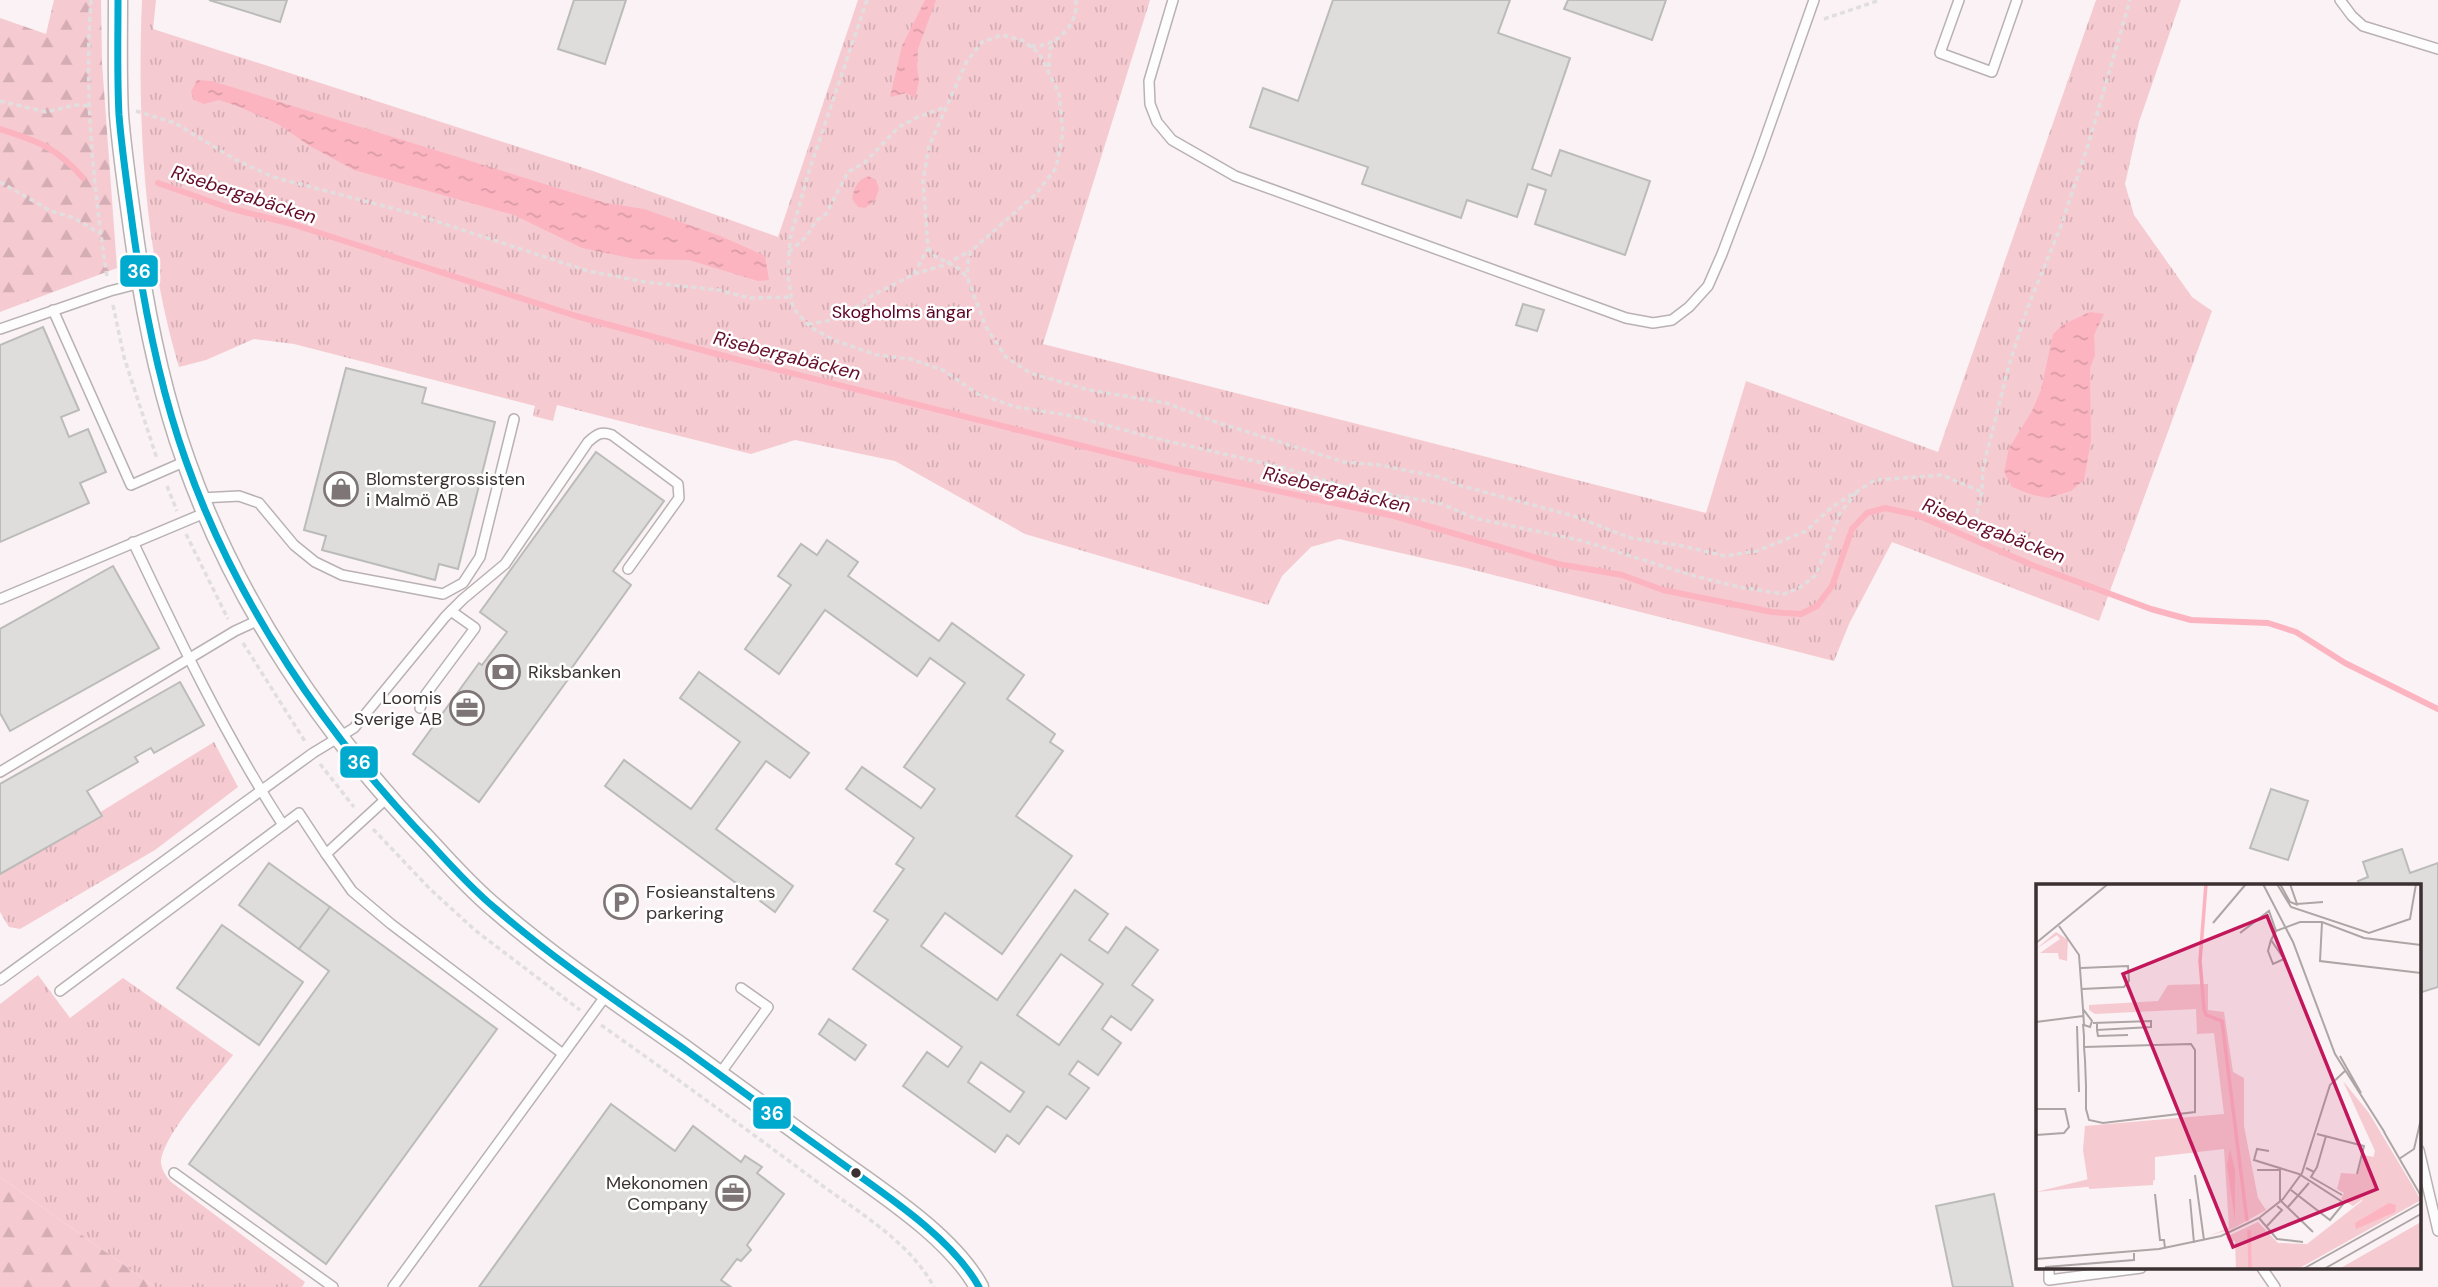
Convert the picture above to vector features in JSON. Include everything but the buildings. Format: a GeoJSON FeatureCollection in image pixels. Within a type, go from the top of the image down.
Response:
{"type":"FeatureCollection","features":[{"type":"Feature","properties":{"kind":"street"},"geometry":{"type":"LineString","coordinates":[[118,0],[122,149],[141,283],[162,381],[186,461],[204,505],[261,619],[301,685],[387,798],[494,907],[558,959],[946,1242],[979,1287]]}},
{"type":"Feature","properties":{"kind":"lane"},"geometry":{"type":"LineString","coordinates":[[1173,0],[1149,81],[1150,104],[1157,122],[1172,140],[1235,176],[1626,318],[1653,323],[1672,320],[1689,307],[1708,286],[1723,254],[1814,0]]}},
{"type":"Feature","properties":{"kind":"lane"},"geometry":{"type":"LineString","coordinates":[[1959,0],[1940,53],[1992,72],[2017,0]]}},
{"type":"Feature","properties":{"kind":"lane"},"geometry":{"type":"LineString","coordinates":[[2340,0],[2363,26],[2438,49]]}},
{"type":"Feature","properties":{"kind":"lane"},"geometry":{"type":"LineString","coordinates":[[0,329],[110,290],[141,283]]}},
{"type":"Feature","properties":{"kind":"lane"},"geometry":{"type":"LineString","coordinates":[[53,310],[131,485],[186,461]]}},
{"type":"Feature","properties":{"kind":"lane"},"geometry":{"type":"LineString","coordinates":[[0,599],[181,522],[204,505],[239,496],[259,503],[294,545],[315,562],[342,575],[443,594],[463,583],[480,557],[514,419]]}},
{"type":"Feature","properties":{"kind":"lane"},"geometry":{"type":"LineString","coordinates":[[0,981],[313,753],[354,728],[451,611],[505,564],[588,442],[598,433],[612,435],[667,475],[678,484],[680,490],[680,498],[628,569]]}},
{"type":"Feature","properties":{"kind":"lane"},"geometry":{"type":"LineString","coordinates":[[133,542],[188,659],[261,791],[283,825]]}},
{"type":"Feature","properties":{"kind":"lane"},"geometry":{"type":"LineString","coordinates":[[420,708],[426,694],[475,628],[451,611]]}},
{"type":"Feature","properties":{"kind":"lane"},"geometry":{"type":"LineString","coordinates":[[0,772],[235,631],[261,619]]}},
{"type":"Feature","properties":{"kind":"lane"},"geometry":{"type":"LineString","coordinates":[[326,854],[387,798]]}},
{"type":"Feature","properties":{"kind":"lane"},"geometry":{"type":"LineString","coordinates":[[60,991],[299,813],[352,891],[401,932],[564,1054]]}},
{"type":"Feature","properties":{"kind":"lane"},"geometry":{"type":"LineString","coordinates":[[719,1074],[768,1007],[741,988]]}},
{"type":"Feature","properties":{"kind":"lane"},"geometry":{"type":"LineString","coordinates":[[393,1287],[607,994]]}},
{"type":"Feature","properties":{"kind":"lane"},"geometry":{"type":"LineString","coordinates":[[2420,1154],[2438,1231]]}},
{"type":"Feature","properties":{"kind":"lane"},"geometry":{"type":"LineString","coordinates":[[174,1173],[333,1287]]}},
{"type":"Feature","properties":{"kind":"lane"},"geometry":{"type":"LineString","coordinates":[[2049,1270],[2049,1280],[2126,1270]]}},
{"type":"Feature","properties":{"kind":"lane"},"geometry":{"type":"LineString","coordinates":[[2263,1270],[2275,1287]]}},
{"type":"Feature","properties":{"kind":"path"},"geometry":{"type":"LineString","coordinates":[[91,0],[91,139],[101,234],[124,357],[161,473],[181,522],[223,611],[281,707],[363,818],[430,889],[476,931],[543,984],[700,1095],[898,1242],[926,1272],[934,1287]]}},
{"type":"Feature","properties":{"kind":"path"},"geometry":{"type":"LineString","coordinates":[[867,0],[809,171],[790,239],[789,252],[788,276],[793,307],[808,324],[846,344],[877,355],[910,359],[943,370],[978,394],[1016,407],[1073,416],[1281,467],[1340,485],[1442,505],[1474,518],[1583,541],[1691,575],[1784,594],[1799,588],[1816,575],[1840,513],[1857,492]]}},
{"type":"Feature","properties":{"kind":"path"},"geometry":{"type":"LineString","coordinates":[[1049,69],[1050,49],[1071,22],[1077,8],[1076,0]]}},
{"type":"Feature","properties":{"kind":"path"},"geometry":{"type":"LineString","coordinates":[[1805,25],[1880,0]]}},
{"type":"Feature","properties":{"kind":"path"},"geometry":{"type":"LineString","coordinates":[[1973,530],[1982,492],[1983,468],[2009,365],[2088,145],[2130,0]]}},
{"type":"Feature","properties":{"kind":"path"},"geometry":{"type":"LineString","coordinates":[[808,324],[832,320],[848,313],[873,295],[914,274],[947,263],[971,251],[1036,194],[1056,168],[1063,133],[1059,93],[1039,53],[1022,40],[1002,35],[982,43],[967,61],[944,108],[929,146],[923,181],[928,248],[914,274]]}},
{"type":"Feature","properties":{"kind":"path"},"geometry":{"type":"LineString","coordinates":[[1029,46],[1041,47],[1057,39]]}},
{"type":"Feature","properties":{"kind":"path"},"geometry":{"type":"LineString","coordinates":[[0,101],[46,112],[75,105],[90,106]]}},
{"type":"Feature","properties":{"kind":"path"},"geometry":{"type":"LineString","coordinates":[[789,252],[806,237],[816,221],[826,214],[848,172],[864,163],[899,127],[944,108]]}},
{"type":"Feature","properties":{"kind":"path"},"geometry":{"type":"LineString","coordinates":[[119,109],[137,111],[175,123],[236,160],[273,177],[414,214],[588,271],[645,282],[718,290],[750,298],[791,297]]}},
{"type":"Feature","properties":{"kind":"path"},"geometry":{"type":"LineString","coordinates":[[0,182],[51,211],[74,218],[101,234]]}},
{"type":"Feature","properties":{"kind":"path"},"geometry":{"type":"LineString","coordinates":[[928,248],[935,257],[967,277]]}},
{"type":"Feature","properties":{"kind":"path"},"geometry":{"type":"LineString","coordinates":[[971,251],[967,277],[986,327],[1006,357],[1030,373],[1089,390],[1166,403],[1216,422],[1344,462],[1380,465],[1439,477],[1462,486],[1574,516],[1631,538],[1725,556],[1757,551],[1806,531],[1832,507],[1875,480],[1942,475],[1982,492]]}},
{"type":"Feature","properties":{"kind":"green space"},"geometry":{"type":"Polygon","coordinates":[[[54,0],[101,0],[102,63],[117,268],[0,312],[0,18],[46,34],[54,0]]]}},
{"type":"Feature","properties":{"kind":"green space","name":"Skogholms ängar"},"geometry":{"type":"Polygon","coordinates":[[[142,0],[156,0],[153,29],[593,171],[778,237],[858,0],[1150,0],[1043,344],[1706,513],[1746,381],[1938,452],[2096,0],[2181,0],[2139,122],[2125,184],[2134,215],[2192,297],[2212,311],[2099,621],[1892,542],[1849,624],[1834,661],[1462,567],[1339,539],[1311,547],[1282,576],[1268,605],[1025,534],[895,461],[795,440],[751,454],[557,405],[553,421],[533,416],[535,406],[294,344],[254,339],[206,360],[179,367],[158,277],[146,185],[142,139],[142,0]]]}},
{"type":"Feature","properties":{"kind":"green space"},"geometry":{"type":"Polygon","coordinates":[[[214,742],[238,787],[155,850],[20,929],[9,927],[0,912],[0,874],[214,742]]]}},
{"type":"Feature","properties":{"kind":"green space"},"geometry":{"type":"Polygon","coordinates":[[[38,975],[70,1018],[123,978],[233,1055],[179,1123],[163,1152],[162,1168],[171,1182],[305,1282],[302,1287],[155,1287],[0,1177],[0,1004],[38,975]]]}},
{"type":"Feature","properties":{"kind":"green space"},"geometry":{"type":"Polygon","coordinates":[[[0,1177],[155,1287],[0,1287],[0,1177]]]}},
{"type":"Feature","properties":{"kind":"water"},"geometry":{"type":"Polygon","coordinates":[[[925,0],[936,0],[918,49],[919,81],[915,98],[906,93],[890,97],[902,46],[925,0]]]}},
{"type":"Feature","properties":{"kind":"water"},"geometry":{"type":"Polygon","coordinates":[[[197,80],[212,81],[606,203],[644,209],[723,237],[765,256],[769,280],[758,281],[689,260],[635,259],[582,248],[514,215],[354,170],[310,146],[278,124],[240,107],[219,100],[204,104],[194,100],[191,92],[197,80]]]}},
{"type":"Feature","properties":{"kind":"water"},"geometry":{"type":"Polygon","coordinates":[[[868,176],[876,180],[879,189],[875,200],[865,208],[858,207],[852,199],[854,191],[859,182],[868,176]]]}},
{"type":"Feature","properties":{"kind":"water"},"geometry":{"type":"Polygon","coordinates":[[[2090,312],[2104,314],[2094,335],[2095,355],[2090,368],[2091,441],[2084,480],[2071,491],[2048,498],[2033,495],[2012,487],[2004,472],[2009,448],[2032,411],[2041,390],[2053,334],[2064,324],[2090,312]]]}},
{"type":"Feature","properties":{"kind":"waterway","name":"Risebergabäcken"},"geometry":{"type":"LineString","coordinates":[[0,129],[46,146],[83,178]]}},
{"type":"Feature","properties":{"kind":"waterway","name":"Risebergabäcken"},"geometry":{"type":"LineString","coordinates":[[158,183],[229,208],[292,224],[576,316],[739,360],[1170,468],[1394,516],[1558,564],[1622,575],[1663,590],[1772,612],[1801,614],[1817,606],[1832,586],[1852,529],[1867,513],[1885,508],[1917,515],[2032,565],[2151,609],[2191,620],[2268,623],[2296,632],[2345,663],[2438,709]]}},
{"type":"Feature","properties":{"kind":"transit line","name":"36"},"geometry":{"type":"LineString","coordinates":[[118,0],[118,86],[122,144],[142,288],[160,375],[176,433],[207,514],[258,617],[288,666],[356,759],[393,803],[487,902],[566,965],[914,1216],[951,1250],[979,1287]]}},
{"type":"Feature","properties":{"kind":"place","name":"Blomstergrossisten i Malmö AB"},"geometry":{"type":"Point","coordinates":[341,489]}},
{"type":"Feature","properties":{"kind":"place","name":"Riksbanken"},"geometry":{"type":"Point","coordinates":[503,672]}},
{"type":"Feature","properties":{"kind":"place","name":"Loomis Sverige AB"},"geometry":{"type":"Point","coordinates":[467,708]}},
{"type":"Feature","properties":{"kind":"place","name":"Fosieanstaltens parkering"},"geometry":{"type":"Point","coordinates":[621,902]}},
{"type":"Feature","properties":{"kind":"place","name":"Mekonomen Company"},"geometry":{"type":"Point","coordinates":[733,1193]}}]}
